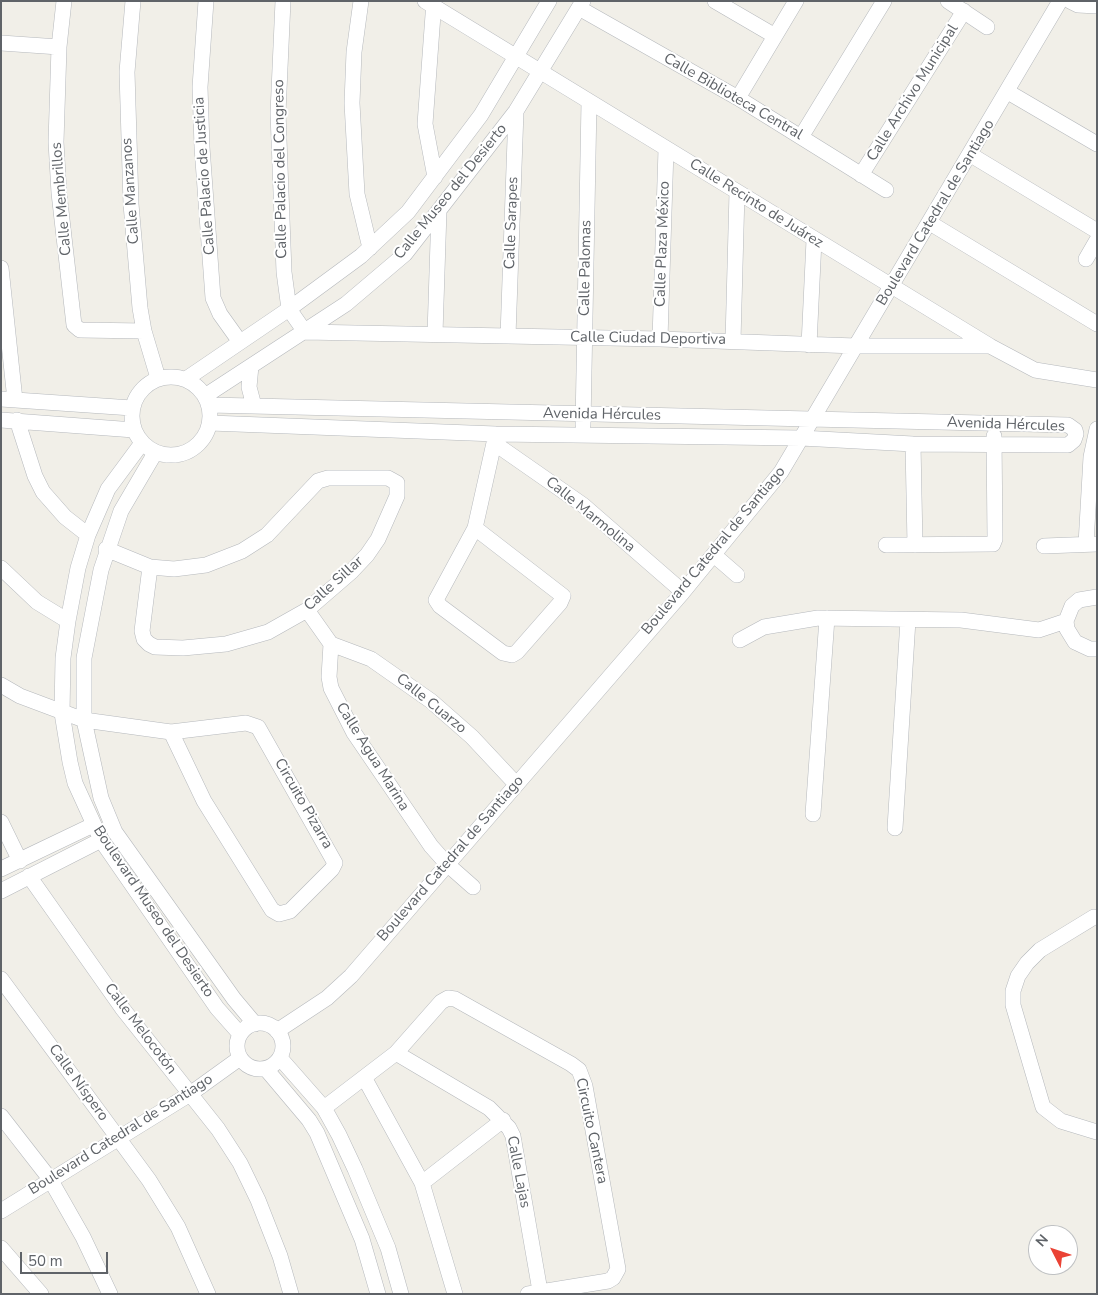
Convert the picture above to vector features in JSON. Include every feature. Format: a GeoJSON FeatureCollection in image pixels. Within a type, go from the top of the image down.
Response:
{"type":"FeatureCollection","features":[{"type":"Feature","properties":{"kind":"street","name":"Calle Membrillos"},"geometry":{"type":"LineString","coordinates":[[64,1],[59,47],[56,142],[74,325],[80,330],[144,331]]}},
{"type":"Feature","properties":{"kind":"street","name":"Calle Manzanos"},"geometry":{"type":"LineString","coordinates":[[132,1],[127,72],[127,130],[131,213],[144,331],[158,378]]}},
{"type":"Feature","properties":{"kind":"street","name":"Calle Palacio de Justicia"},"geometry":{"type":"LineString","coordinates":[[206,1],[200,87],[202,147],[213,298],[220,314],[240,342]]}},
{"type":"Feature","properties":{"kind":"street","name":"Calle Palacio del Congreso"},"geometry":{"type":"LineString","coordinates":[[282,1],[278,112],[284,272],[289,309],[306,332]]}},
{"type":"Feature","properties":{"kind":"street"},"geometry":{"type":"LineString","coordinates":[[361,1],[354,52],[352,121],[357,194],[370,248]]}},
{"type":"Feature","properties":{"kind":"street","name":"Calle Museo del Desierto"},"geometry":{"type":"LineString","coordinates":[[186,379],[289,309],[370,248],[408,212],[481,115],[549,1]]}},
{"type":"Feature","properties":{"kind":"street"},"geometry":{"type":"LineString","coordinates":[[715,1],[775,36]]}},
{"type":"Feature","properties":{"kind":"street"},"geometry":{"type":"LineString","coordinates":[[738,98],[796,1]]}},
{"type":"Feature","properties":{"kind":"street"},"geometry":{"type":"LineString","coordinates":[[801,137],[884,1]]}},
{"type":"Feature","properties":{"kind":"street"},"geometry":{"type":"LineString","coordinates":[[948,1],[987,27]]}},
{"type":"Feature","properties":{"kind":"street","name":"Boulevard Catedral de Santiago"},"geometry":{"type":"LineString","coordinates":[[277,1031],[340,988],[683,592],[782,472],[1060,1]]}},
{"type":"Feature","properties":{"kind":"street"},"geometry":{"type":"LineString","coordinates":[[1070,1],[1078,5],[1097,6]]}},
{"type":"Feature","properties":{"kind":"street"},"geometry":{"type":"LineString","coordinates":[[430,3],[425,124],[435,177]]}},
{"type":"Feature","properties":{"kind":"street","name":"Calle Recinto de Juárez"},"geometry":{"type":"LineString","coordinates":[[430,3],[892,288],[990,346],[1035,370],[1097,380]]}},
{"type":"Feature","properties":{"kind":"street","name":"Calle Museo del Desierto"},"geometry":{"type":"LineString","coordinates":[[208,400],[251,366],[306,332],[346,304],[405,254],[516,111],[581,5]]}},
{"type":"Feature","properties":{"kind":"street","name":"Calle Biblioteca Central"},"geometry":{"type":"LineString","coordinates":[[581,5],[738,98],[886,190]]}},
{"type":"Feature","properties":{"kind":"street","name":"Calle Archivo Municipal"},"geometry":{"type":"LineString","coordinates":[[861,175],[964,11]]}},
{"type":"Feature","properties":{"kind":"street"},"geometry":{"type":"LineString","coordinates":[[1,43],[59,47]]}},
{"type":"Feature","properties":{"kind":"street"},"geometry":{"type":"LineString","coordinates":[[1008,92],[1097,144]]}},
{"type":"Feature","properties":{"kind":"street","name":"Calle Palomas"},"geometry":{"type":"LineString","coordinates":[[583,434],[589,102]]}},
{"type":"Feature","properties":{"kind":"street","name":"Calle Sarapes"},"geometry":{"type":"LineString","coordinates":[[508,336],[516,111]]}},
{"type":"Feature","properties":{"kind":"street","name":"Calle Plaza México"},"geometry":{"type":"LineString","coordinates":[[660,338],[666,149]]}},
{"type":"Feature","properties":{"kind":"street"},"geometry":{"type":"LineString","coordinates":[[970,155],[1097,231]]}},
{"type":"Feature","properties":{"kind":"street"},"geometry":{"type":"LineString","coordinates":[[733,341],[737,192]]}},
{"type":"Feature","properties":{"kind":"street"},"geometry":{"type":"LineString","coordinates":[[435,334],[439,210]]}},
{"type":"Feature","properties":{"kind":"street"},"geometry":{"type":"LineString","coordinates":[[930,223],[1097,324]]}},
{"type":"Feature","properties":{"kind":"street"},"geometry":{"type":"LineString","coordinates":[[809,345],[814,240]]}},
{"type":"Feature","properties":{"kind":"street"},"geometry":{"type":"LineString","coordinates":[[1086,259],[1097,240]]}},
{"type":"Feature","properties":{"kind":"street"},"geometry":{"type":"LineString","coordinates":[[1,268],[8,400],[132,408]]}},
{"type":"Feature","properties":{"kind":"street","name":"Calle Ciudad Deportiva"},"geometry":{"type":"LineString","coordinates":[[306,332],[660,338],[856,346],[990,346]]}},
{"type":"Feature","properties":{"kind":"street"},"geometry":{"type":"LineString","coordinates":[[251,366],[249,387],[254,406]]}},
{"type":"Feature","properties":{"kind":"street"},"geometry":{"type":"LineString","coordinates":[[172,376],[186,379],[199,387],[208,400],[210,423],[203,439],[190,451],[173,456],[155,453],[142,443],[134,430],[132,408],[141,389],[158,378],[172,376]]}},
{"type":"Feature","properties":{"kind":"street","name":"Avenida Hércules"},"geometry":{"type":"LineString","coordinates":[[208,400],[254,406],[297,408],[1068,425],[1075,430],[1076,434],[1074,440],[1068,445],[913,444],[801,438],[583,434],[495,438],[210,423]]}},
{"type":"Feature","properties":{"kind":"street"},"geometry":{"type":"LineString","coordinates":[[1,420],[134,430]]}},
{"type":"Feature","properties":{"kind":"street"},"geometry":{"type":"LineString","coordinates":[[17,420],[35,476],[43,492],[65,517],[88,535]]}},
{"type":"Feature","properties":{"kind":"street"},"geometry":{"type":"LineString","coordinates":[[886,545],[993,544],[996,539],[994,424]]}},
{"type":"Feature","properties":{"kind":"street"},"geometry":{"type":"LineString","coordinates":[[1044,546],[1091,544],[1097,429]]}},
{"type":"Feature","properties":{"kind":"street"},"geometry":{"type":"LineString","coordinates":[[475,528],[563,596],[560,603],[517,652],[512,655],[503,652],[440,606],[436,600],[475,528],[495,438]]}},
{"type":"Feature","properties":{"kind":"street","name":"Calle Marmolina"},"geometry":{"type":"LineString","coordinates":[[495,438],[583,505],[683,592]]}},
{"type":"Feature","properties":{"kind":"street","name":"Boulevard Museo del Desierto"},"geometry":{"type":"LineString","coordinates":[[142,443],[108,489],[88,535],[78,568],[63,658],[62,713],[72,772],[101,840],[217,1008],[240,1034]]}},
{"type":"Feature","properties":{"kind":"street"},"geometry":{"type":"LineString","coordinates":[[913,444],[915,545]]}},
{"type":"Feature","properties":{"kind":"street","name":"Boulevard Museo del Desierto"},"geometry":{"type":"LineString","coordinates":[[155,453],[126,501],[106,549],[84,658],[84,720],[101,798],[115,832],[234,1000],[255,1024]]}},
{"type":"Feature","properties":{"kind":"street","name":"Calle Sillar"},"geometry":{"type":"LineString","coordinates":[[106,549],[150,567],[174,570],[206,565],[242,552],[267,535],[292,511],[313,485],[323,479],[393,479],[399,488],[398,496],[378,538],[351,572],[307,610],[268,632],[226,644],[183,648],[155,647],[144,639],[142,631],[150,567]]}},
{"type":"Feature","properties":{"kind":"street"},"geometry":{"type":"LineString","coordinates":[[714,555],[737,575]]}},
{"type":"Feature","properties":{"kind":"street"},"geometry":{"type":"LineString","coordinates":[[1,568],[37,602],[68,622]]}},
{"type":"Feature","properties":{"kind":"street"},"geometry":{"type":"LineString","coordinates":[[1097,597],[1079,600],[1072,606],[1066,621],[1067,629],[1075,642],[1081,647],[1097,648]]}},
{"type":"Feature","properties":{"kind":"street"},"geometry":{"type":"LineString","coordinates":[[307,610],[330,644]]}},
{"type":"Feature","properties":{"kind":"street"},"geometry":{"type":"LineString","coordinates":[[740,640],[764,627],[827,618],[961,620],[1039,630],[1066,621]]}},
{"type":"Feature","properties":{"kind":"street"},"geometry":{"type":"LineString","coordinates":[[813,814],[827,618]]}},
{"type":"Feature","properties":{"kind":"street"},"geometry":{"type":"LineString","coordinates":[[895,828],[908,620]]}},
{"type":"Feature","properties":{"kind":"street","name":"Calle Cuarzo"},"geometry":{"type":"LineString","coordinates":[[330,644],[371,659],[431,701],[472,737],[516,784]]}},
{"type":"Feature","properties":{"kind":"street","name":"Calle Agua Marina"},"geometry":{"type":"LineString","coordinates":[[330,644],[329,677],[336,701],[364,749],[419,830],[447,864],[473,887]]}},
{"type":"Feature","properties":{"kind":"street","name":"Circuito Pizarra"},"geometry":{"type":"LineString","coordinates":[[1,685],[20,696],[84,720],[171,732],[246,723],[253,724],[262,732],[335,863],[332,869],[290,911],[278,914],[272,910],[204,802],[171,732]]}},
{"type":"Feature","properties":{"kind":"street"},"geometry":{"type":"LineString","coordinates":[[1,822],[20,861]]}},
{"type":"Feature","properties":{"kind":"street"},"geometry":{"type":"LineString","coordinates":[[1,870],[93,825]]}},
{"type":"Feature","properties":{"kind":"street"},"geometry":{"type":"LineString","coordinates":[[1,891],[101,840]]}},
{"type":"Feature","properties":{"kind":"street","name":"Calle Melocotón"},"geometry":{"type":"LineString","coordinates":[[29,876],[122,1008],[218,1129],[240,1163],[262,1208],[280,1256],[291,1294]]}},
{"type":"Feature","properties":{"kind":"street"},"geometry":{"type":"LineString","coordinates":[[1094,917],[1040,950],[1027,963],[1018,976],[1013,1005],[1043,1108],[1061,1121],[1097,1132]]}},
{"type":"Feature","properties":{"kind":"street","name":"Calle Níspero"},"geometry":{"type":"LineString","coordinates":[[1,979],[149,1180],[178,1227],[208,1294]]}},
{"type":"Feature","properties":{"kind":"street","name":"Circuito Cantera"},"geometry":{"type":"LineString","coordinates":[[324,1108],[365,1079],[396,1053],[441,1002],[448,998],[455,999],[571,1064],[583,1078],[618,1269],[613,1278],[608,1281],[534,1292]]}},
{"type":"Feature","properties":{"kind":"street"},"geometry":{"type":"LineString","coordinates":[[255,1024],[271,1026],[277,1031],[284,1044],[280,1058],[266,1069],[252,1068],[240,1058],[237,1049],[240,1034],[255,1024]]}},
{"type":"Feature","properties":{"kind":"street","name":"Calle Lajas"},"geometry":{"type":"LineString","coordinates":[[396,1053],[489,1108],[504,1120],[513,1136],[534,1292]]}},
{"type":"Feature","properties":{"kind":"street","name":"Boulevard Catedral de Santiago"},"geometry":{"type":"LineString","coordinates":[[1,1211],[190,1094],[240,1058]]}},
{"type":"Feature","properties":{"kind":"street"},"geometry":{"type":"LineString","coordinates":[[280,1058],[324,1108],[356,1168],[388,1248],[400,1294]]}},
{"type":"Feature","properties":{"kind":"street"},"geometry":{"type":"LineString","coordinates":[[266,1069],[309,1120],[317,1133],[362,1239],[378,1294]]}},
{"type":"Feature","properties":{"kind":"street"},"geometry":{"type":"LineString","coordinates":[[365,1079],[422,1182],[455,1294]]}},
{"type":"Feature","properties":{"kind":"street"},"geometry":{"type":"LineString","coordinates":[[1,1116],[50,1179],[83,1237],[110,1294]]}},
{"type":"Feature","properties":{"kind":"street"},"geometry":{"type":"LineString","coordinates":[[422,1182],[504,1120]]}},
{"type":"Feature","properties":{"kind":"street"},"geometry":{"type":"LineString","coordinates":[[1,1248],[41,1294]]}}]}
